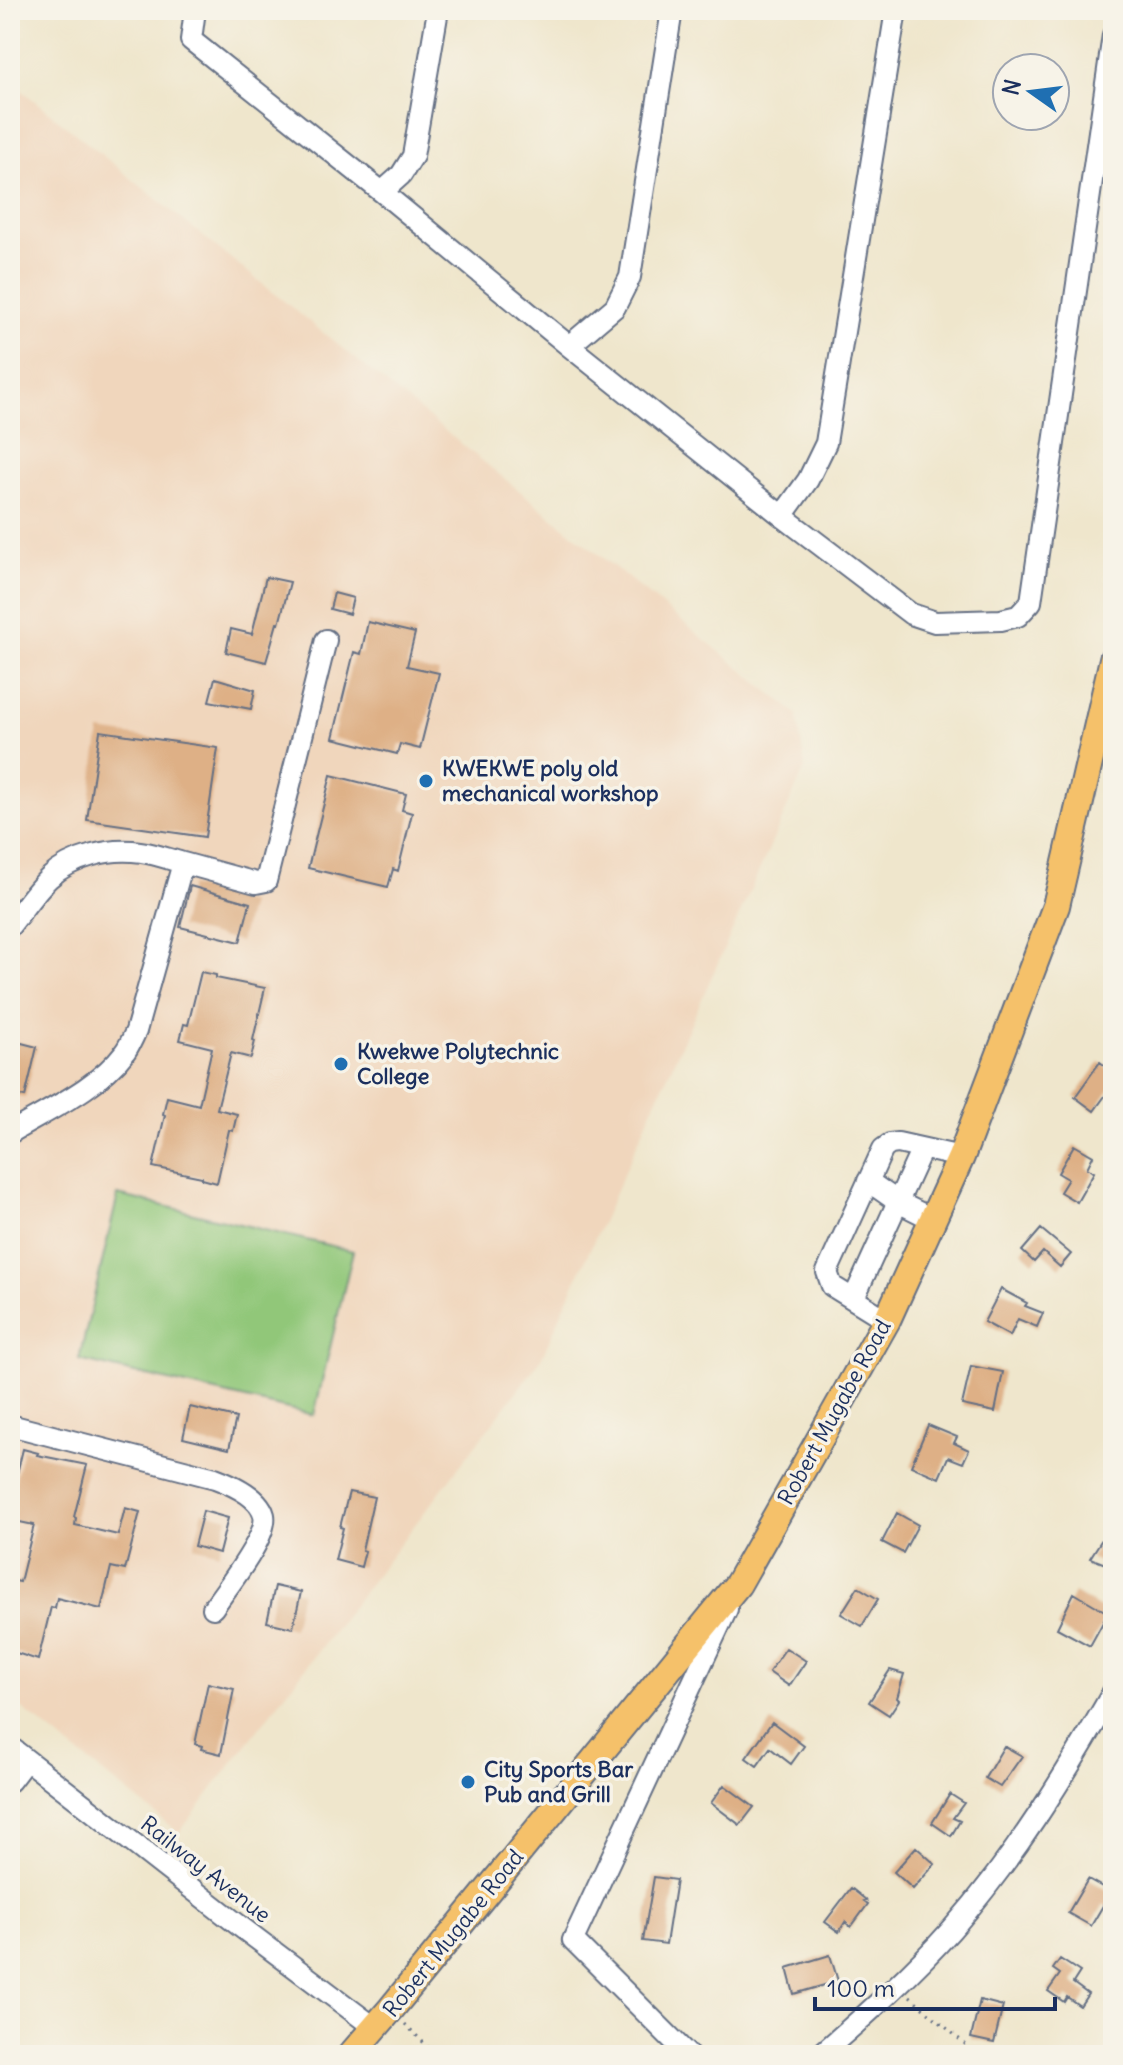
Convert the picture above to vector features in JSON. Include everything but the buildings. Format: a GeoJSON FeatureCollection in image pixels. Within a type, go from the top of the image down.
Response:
{"type":"FeatureCollection","features":[{"type":"Feature","properties":{"kind":"main road","name":"Robert Mugabe Road"},"geometry":{"type":"LineString","coordinates":[[351,2055],[738,1584],[887,1320],[961,1157],[1056,906],[1113,659]]}},
{"type":"Feature","properties":{"kind":"street"},"geometry":{"type":"LineString","coordinates":[[195,10],[191,40],[782,516],[911,614],[935,622],[1001,620],[1018,616],[1031,602],[1113,35]]}},
{"type":"Feature","properties":{"kind":"street"},"geometry":{"type":"LineString","coordinates":[[382,192],[401,175],[413,156],[438,10]]}},
{"type":"Feature","properties":{"kind":"street"},"geometry":{"type":"LineString","coordinates":[[569,346],[615,307],[630,277],[672,10]]}},
{"type":"Feature","properties":{"kind":"street"},"geometry":{"type":"LineString","coordinates":[[782,516],[808,480],[826,443],[896,10]]}},
{"type":"Feature","properties":{"kind":"street"},"geometry":{"type":"LineString","coordinates":[[10,926],[46,880],[63,867],[90,855],[140,851],[256,883],[266,881],[326,640]]}},
{"type":"Feature","properties":{"kind":"street"},"geometry":{"type":"LineString","coordinates":[[10,1133],[72,1097],[106,1072],[124,1053],[136,1031],[183,863]]}},
{"type":"Feature","properties":{"kind":"street"},"geometry":{"type":"LineString","coordinates":[[887,1320],[832,1286],[827,1272],[868,1181],[883,1149],[890,1144],[961,1157]]}},
{"type":"Feature","properties":{"kind":"street"},"geometry":{"type":"LineString","coordinates":[[854,1298],[922,1149]]}},
{"type":"Feature","properties":{"kind":"street"},"geometry":{"type":"LineString","coordinates":[[868,1181],[898,1202],[934,1220]]}},
{"type":"Feature","properties":{"kind":"street"},"geometry":{"type":"LineString","coordinates":[[10,1425],[215,1478],[235,1485],[251,1497],[264,1514],[263,1529],[256,1545],[213,1608]]}},
{"type":"Feature","properties":{"kind":"street"},"geometry":{"type":"LineString","coordinates":[[688,2055],[573,1940],[738,1584]]}},
{"type":"Feature","properties":{"kind":"street"},"geometry":{"type":"LineString","coordinates":[[820,2055],[898,1985],[952,1928],[1010,1857],[1113,1692]]}},
{"type":"Feature","properties":{"kind":"street"},"geometry":{"type":"LineString","coordinates":[[10,1781],[18,1754]]}},
{"type":"Feature","properties":{"kind":"street","name":"Railway Avenue"},"geometry":{"type":"LineString","coordinates":[[18,1754],[229,1918],[383,2018]]}},
{"type":"Feature","properties":{"kind":"path"},"geometry":{"type":"LineString","coordinates":[[898,1985],[966,2045]]}},
{"type":"Feature","properties":{"kind":"path"},"geometry":{"type":"LineString","coordinates":[[383,2018],[436,2055]]}},
{"type":"Feature","properties":{"kind":"shaded area","name":"Kwekwe Polytechnic College"},"geometry":{"type":"Polygon","coordinates":[[[10,81],[797,714],[805,768],[540,1361],[179,1833],[10,1699],[10,81]]]}},
{"type":"Feature","properties":{"kind":"green space"},"geometry":{"type":"Polygon","coordinates":[[[118,1195],[353,1251],[314,1415],[79,1360],[118,1195]]]}},
{"type":"Feature","properties":{"kind":"place","name":"KWEKWE poly old mechanical workshop"},"geometry":{"type":"Point","coordinates":[426,781]}},
{"type":"Feature","properties":{"kind":"place","name":"Kwekwe Polytechnic College"},"geometry":{"type":"Point","coordinates":[341,1064]}},
{"type":"Feature","properties":{"kind":"place","name":"City Sports Bar Pub and Grill"},"geometry":{"type":"Point","coordinates":[468,1782]}}]}
